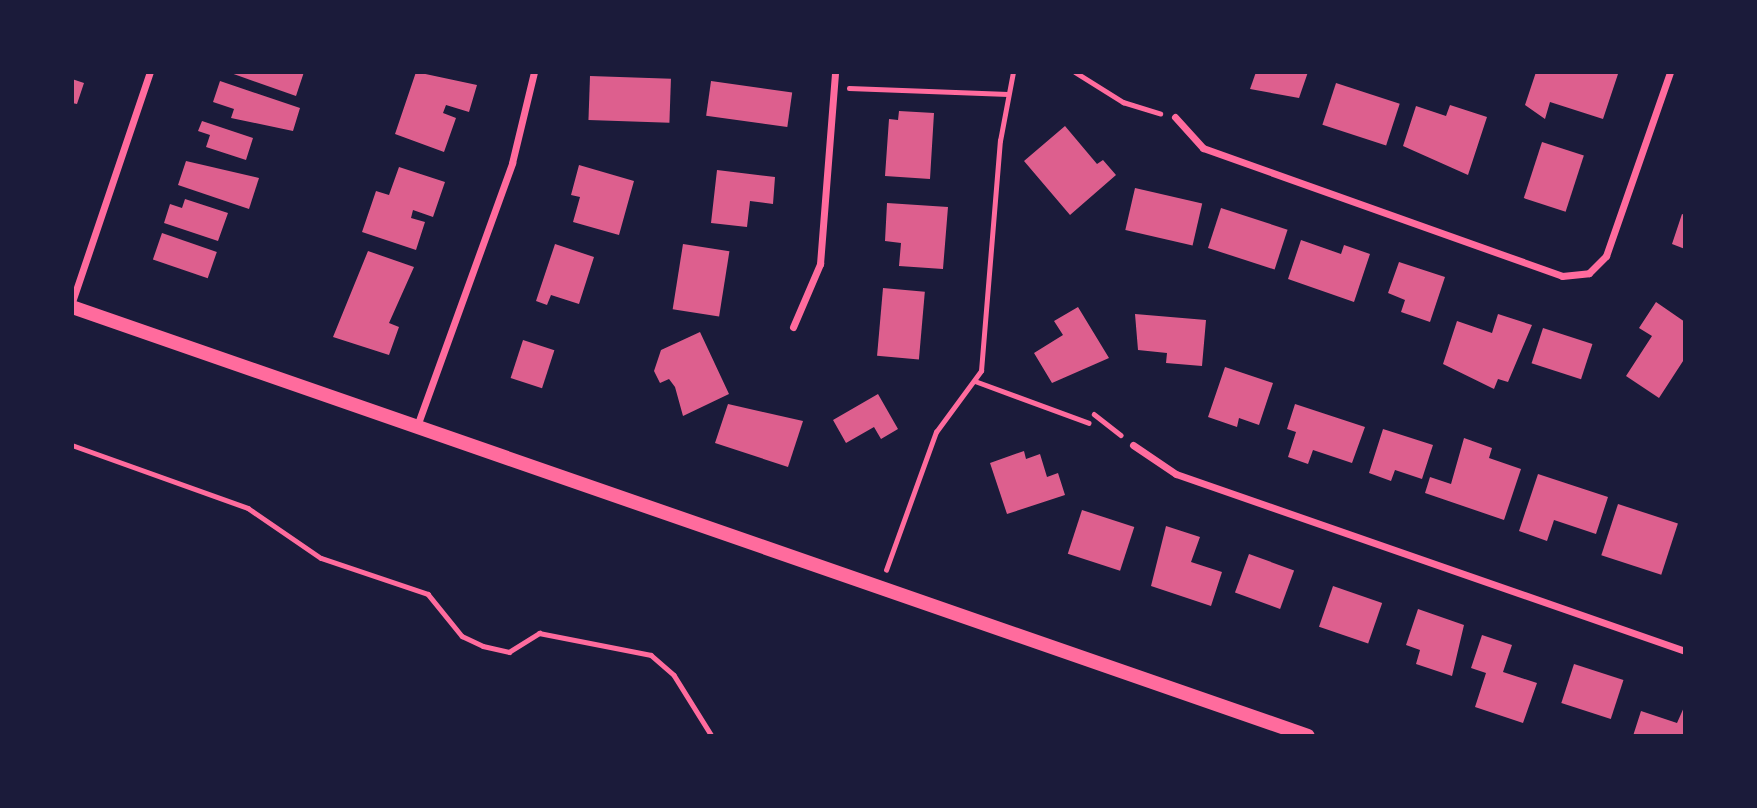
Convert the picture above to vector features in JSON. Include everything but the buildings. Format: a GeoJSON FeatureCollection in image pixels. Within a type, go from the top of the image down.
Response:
{"type":"FeatureCollection","features":[{"type":"Feature","properties":{"kind":"main road"},"geometry":{"type":"LineString","coordinates":[[72,304],[1308,736]]}},
{"type":"Feature","properties":{"kind":"street"},"geometry":{"type":"LineString","coordinates":[[72,304],[150,72]]}},
{"type":"Feature","properties":{"kind":"street"},"geometry":{"type":"LineString","coordinates":[[417,426],[512,163],[534,72]]}},
{"type":"Feature","properties":{"kind":"street"},"geometry":{"type":"LineString","coordinates":[[793,327],[820,264],[835,72]]}},
{"type":"Feature","properties":{"kind":"street"},"geometry":{"type":"LineString","coordinates":[[1175,117],[1203,148],[1562,276],[1589,273],[1606,256],[1670,72]]}},
{"type":"Feature","properties":{"kind":"street"},"geometry":{"type":"LineString","coordinates":[[1132,445],[1176,474],[1685,651]]}},
{"type":"Feature","properties":{"kind":"path"},"geometry":{"type":"LineString","coordinates":[[880,587],[936,432],[975,382],[988,328],[1008,94],[1013,72]]}},
{"type":"Feature","properties":{"kind":"path"},"geometry":{"type":"LineString","coordinates":[[1075,72],[1123,103],[1175,117]]}},
{"type":"Feature","properties":{"kind":"path"},"geometry":{"type":"LineString","coordinates":[[834,87],[1008,94]]}},
{"type":"Feature","properties":{"kind":"path"},"geometry":{"type":"LineString","coordinates":[[975,382],[1089,423]]}},
{"type":"Feature","properties":{"kind":"path"},"geometry":{"type":"LineString","coordinates":[[1094,414],[1132,445]]}},
{"type":"Feature","properties":{"kind":"path"},"geometry":{"type":"LineString","coordinates":[[72,445],[247,508],[320,558],[428,594],[462,636],[483,646],[509,652],[538,633],[651,655],[674,676],[712,736]]}}]}
